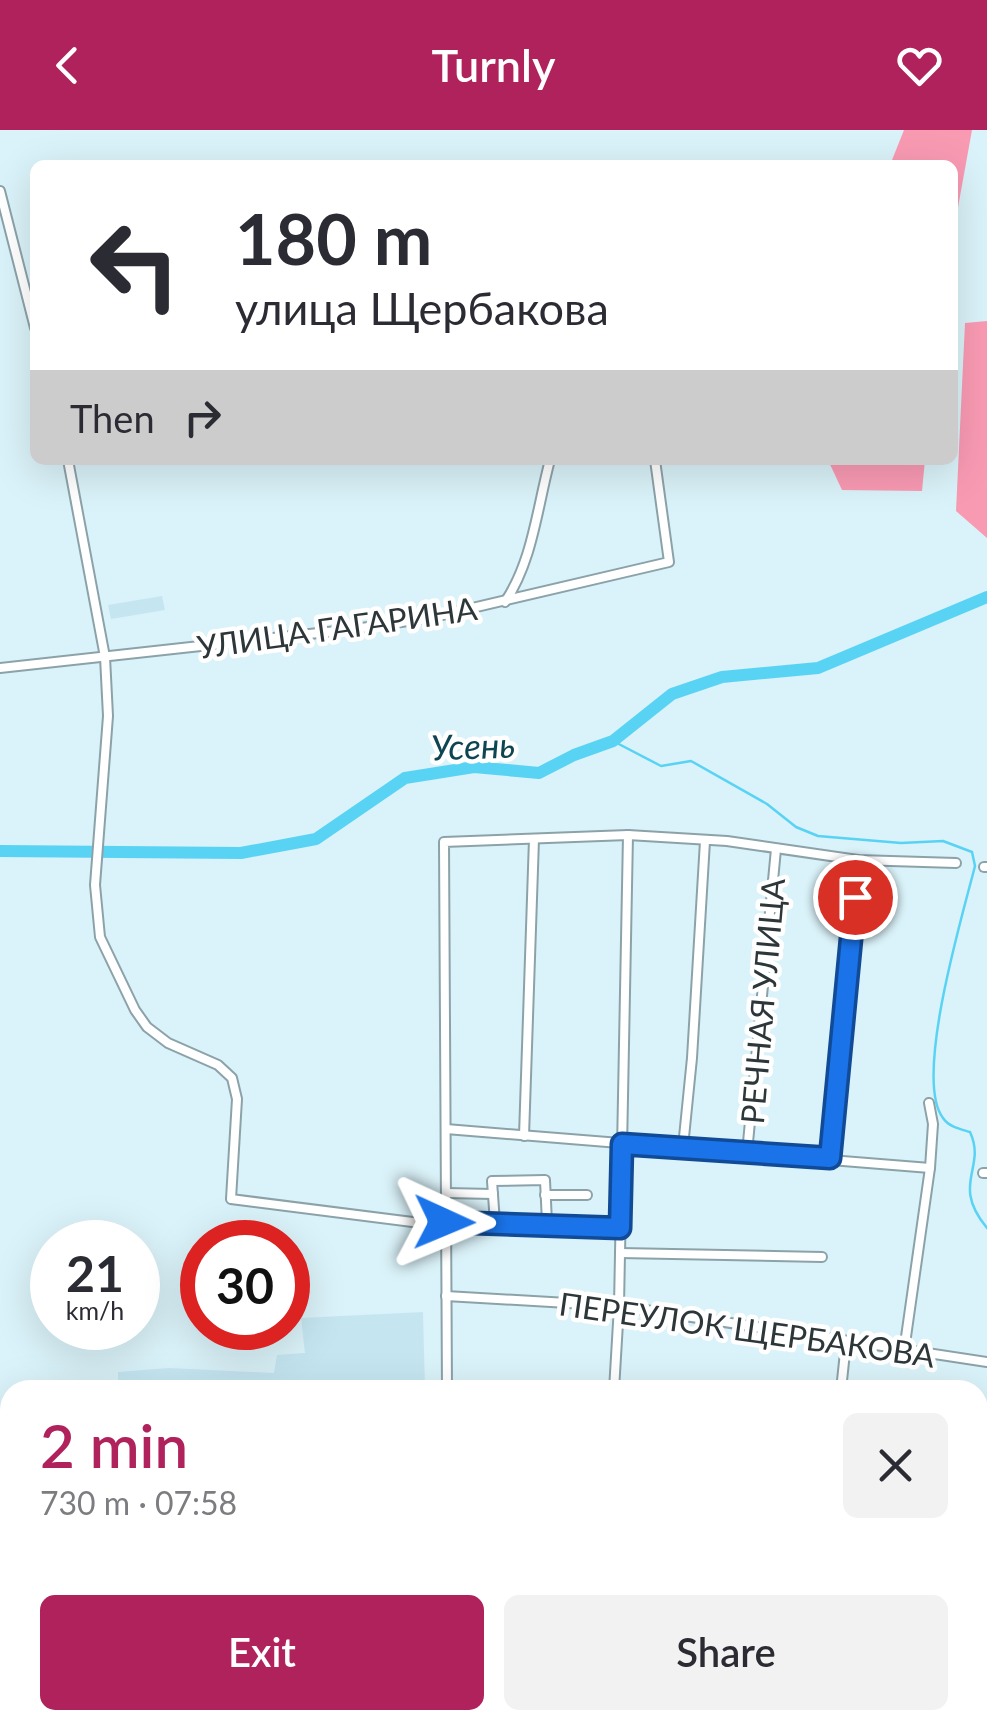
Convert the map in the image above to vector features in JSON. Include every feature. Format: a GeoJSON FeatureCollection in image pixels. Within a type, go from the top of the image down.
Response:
{"type":"FeatureCollection","features":[{"type":"Feature","properties":{"kind":"street"},"geometry":{"type":"LineString","coordinates":[[0,190],[30,308]]}},
{"type":"Feature","properties":{"kind":"street"},"geometry":{"type":"LineString","coordinates":[[69,465],[105,657],[108,716],[95,885],[100,937],[135,1010],[148,1027],[168,1043],[218,1065],[232,1078],[237,1100],[231,1200],[444,1224],[547,1223],[620,1228]]}},
{"type":"Feature","properties":{"kind":"street"},"geometry":{"type":"LineString","coordinates":[[505,602],[529,554],[549,465]]}},
{"type":"Feature","properties":{"kind":"street","name":"УЛИЦА ГАГАРИНА"},"geometry":{"type":"LineString","coordinates":[[0,668],[356,630],[505,602],[669,562],[656,465]]}},
{"type":"Feature","properties":{"kind":"street"},"geometry":{"type":"LineString","coordinates":[[615,1380],[628,835]]}},
{"type":"Feature","properties":{"kind":"street"},"geometry":{"type":"LineString","coordinates":[[446,1380],[444,842],[628,835],[858,860],[956,863]]}},
{"type":"Feature","properties":{"kind":"street"},"geometry":{"type":"LineString","coordinates":[[524,1136],[534,839]]}},
{"type":"Feature","properties":{"kind":"street"},"geometry":{"type":"LineString","coordinates":[[683,1147],[706,841]]}},
{"type":"Feature","properties":{"kind":"street","name":"РЕЧНАЯ УЛИЦА"},"geometry":{"type":"LineString","coordinates":[[748,1153],[776,849]]}},
{"type":"Feature","properties":{"kind":"street"},"geometry":{"type":"LineString","coordinates":[[830,1158],[858,860]]}},
{"type":"Feature","properties":{"kind":"street"},"geometry":{"type":"LineString","coordinates":[[904,1350],[930,1168],[933,1124],[928,1102]]}},
{"type":"Feature","properties":{"kind":"street"},"geometry":{"type":"LineString","coordinates":[[446,1129],[930,1168]]}},
{"type":"Feature","properties":{"kind":"street"},"geometry":{"type":"LineString","coordinates":[[495,1223],[492,1180],[545,1180],[547,1223]]}},
{"type":"Feature","properties":{"kind":"street"},"geometry":{"type":"LineString","coordinates":[[446,1193],[493,1194]]}},
{"type":"Feature","properties":{"kind":"street"},"geometry":{"type":"LineString","coordinates":[[546,1194],[588,1196]]}},
{"type":"Feature","properties":{"kind":"street"},"geometry":{"type":"LineString","coordinates":[[620,1254],[822,1257]]}},
{"type":"Feature","properties":{"kind":"street","name":"ПЕРЕУЛОК ЩЕРБАКОВА"},"geometry":{"type":"LineString","coordinates":[[446,1296],[619,1306],[987,1362]]}},
{"type":"Feature","properties":{"kind":"street"},"geometry":{"type":"LineString","coordinates":[[843,1380],[846,1342]]}},
{"type":"Feature","properties":{"kind":"shaded area"},"geometry":{"type":"Polygon","coordinates":[[[904,130],[972,130],[958,207],[958,160],[892,160],[904,130]]]}},
{"type":"Feature","properties":{"kind":"shaded area"},"geometry":{"type":"Polygon","coordinates":[[[987,321],[987,538],[956,511],[965,323],[987,321]]]}},
{"type":"Feature","properties":{"kind":"shaded area"},"geometry":{"type":"Polygon","coordinates":[[[830,465],[925,465],[922,491],[842,490],[830,465]]]}},
{"type":"Feature","properties":{"kind":"shaded area"},"geometry":{"type":"Polygon","coordinates":[[[162,596],[165,610],[111,619],[108,605],[162,596]]]}},
{"type":"Feature","properties":{"kind":"shaded area"},"geometry":{"type":"Polygon","coordinates":[[[423,1312],[425,1380],[118,1380],[118,1372],[169,1368],[274,1373],[277,1355],[310,1350],[310,1318],[423,1312]]]}},
{"type":"Feature","properties":{"kind":"waterway","name":"Усень"},"geometry":{"type":"LineString","coordinates":[[0,851],[241,853],[316,839],[405,778],[474,767],[539,773],[613,741],[672,694],[722,677],[818,668],[987,597]]}},
{"type":"Feature","properties":{"kind":"waterway"},"geometry":{"type":"LineString","coordinates":[[613,741],[661,766],[691,761],[767,804],[796,827],[818,836],[901,843],[943,841],[972,852],[975,866],[937,1034],[935,1098],[943,1118],[970,1132],[975,1156],[971,1199],[987,1228]]}},
{"type":"Feature","properties":{"kind":"route"},"geometry":{"type":"LineString","coordinates":[[444,1222],[620,1228],[622,1144],[830,1158],[855,897]]}}]}
